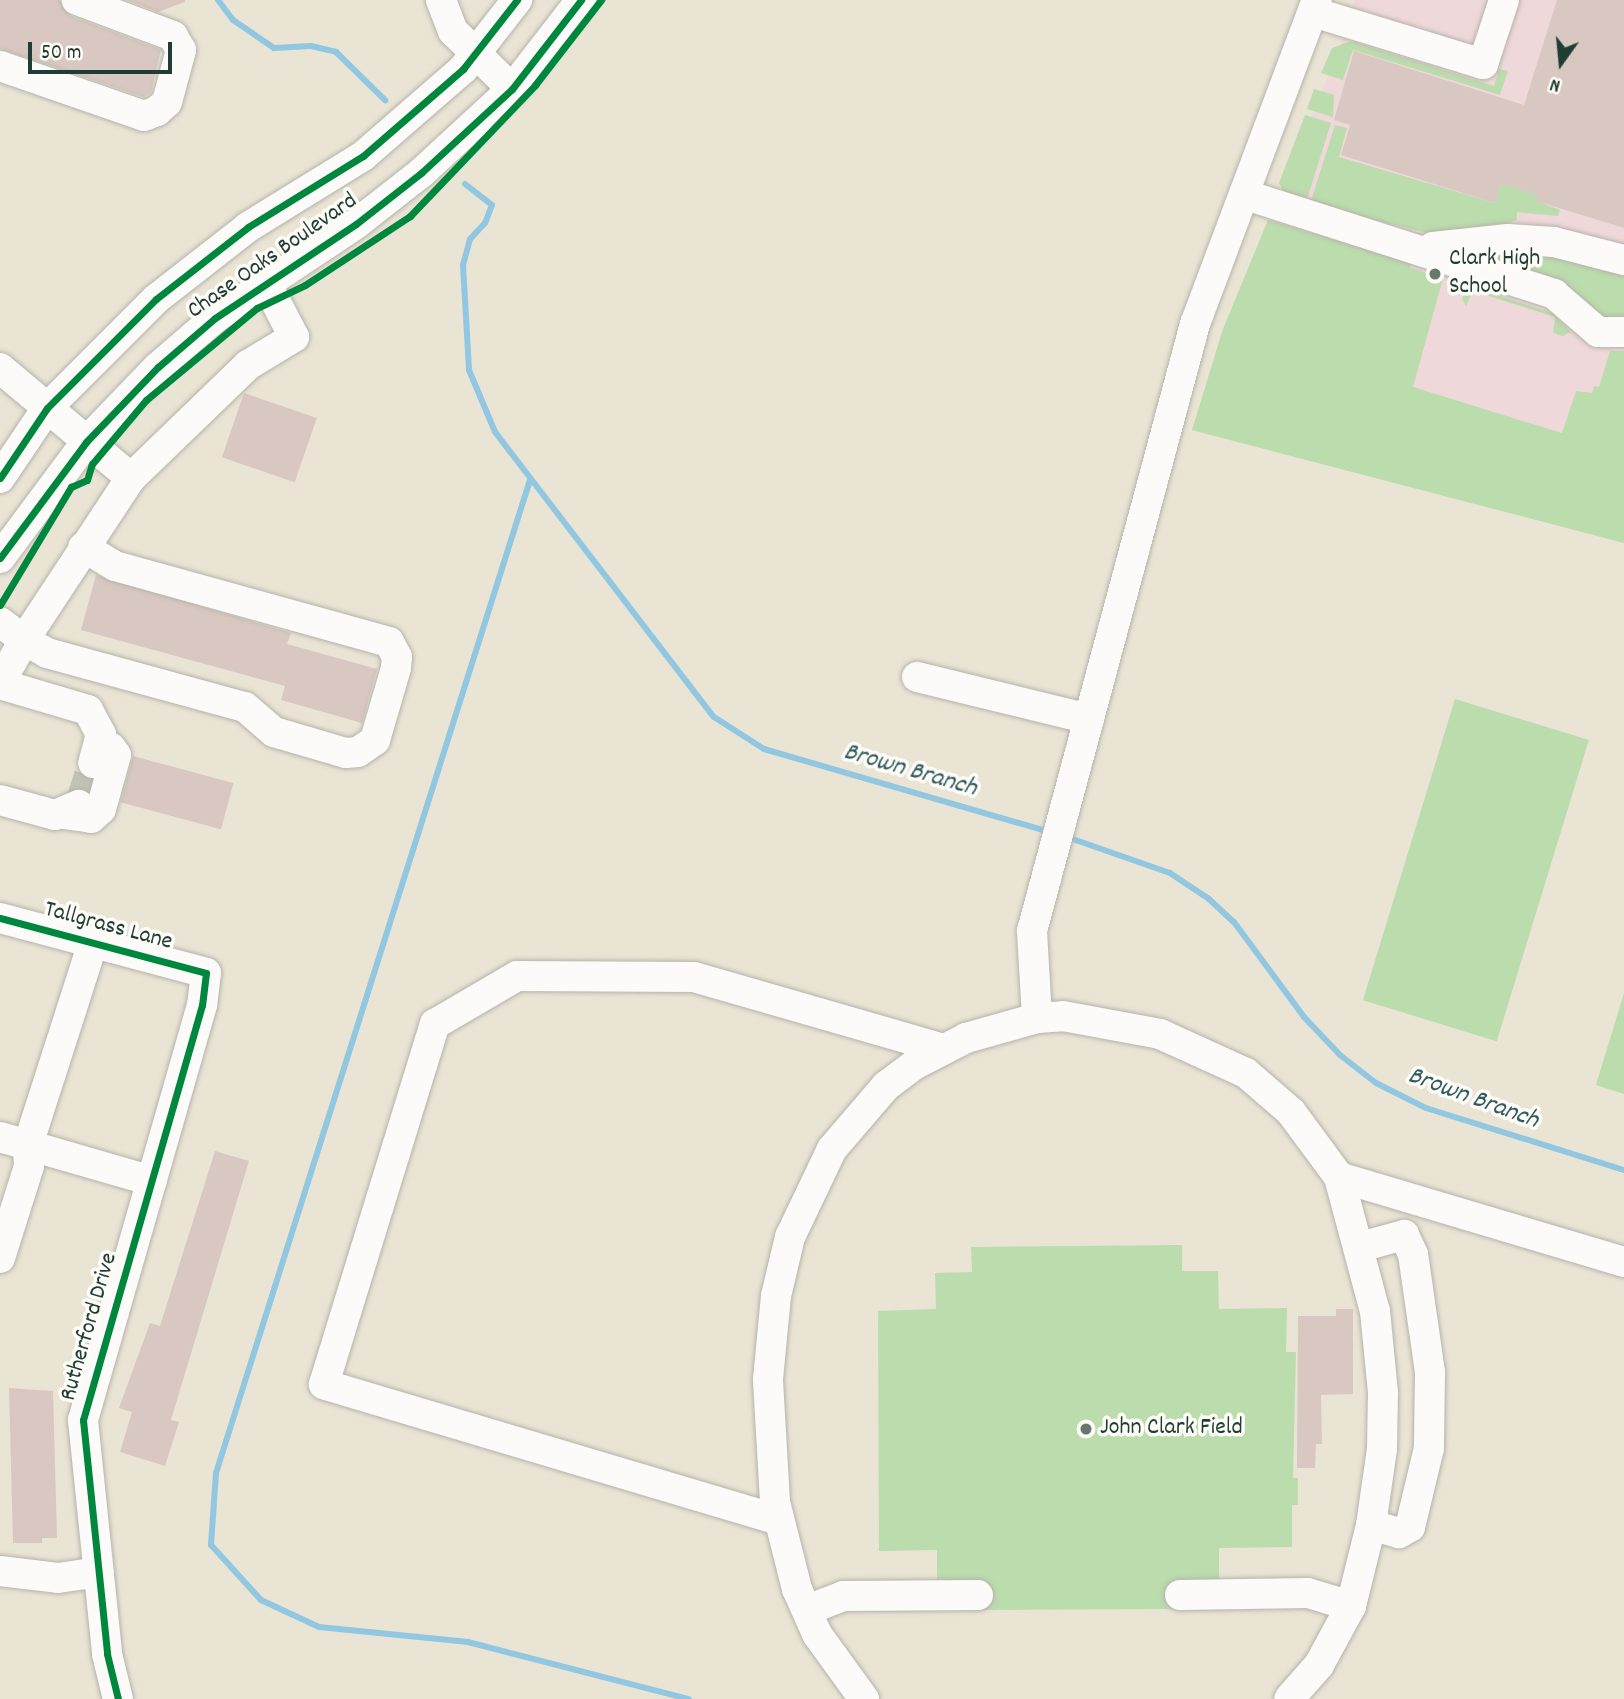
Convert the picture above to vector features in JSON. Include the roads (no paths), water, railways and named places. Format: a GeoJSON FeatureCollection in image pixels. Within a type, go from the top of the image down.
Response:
{"type":"FeatureCollection","features":[{"type":"Feature","properties":{"kind":"street"},"geometry":{"type":"LineString","coordinates":[[0,66],[144,116],[157,111],[167,102],[181,50],[173,36],[77,0]]}},
{"type":"Feature","properties":{"kind":"street"},"geometry":{"type":"LineString","coordinates":[[441,0],[453,31],[512,89]]}},
{"type":"Feature","properties":{"kind":"street","name":"Chase Oaks Boulevard"},"geometry":{"type":"LineString","coordinates":[[0,478],[47,408],[183,276],[248,227],[363,156],[475,54],[517,0]]}},
{"type":"Feature","properties":{"kind":"street","name":"Chase Oaks Boulevard"},"geometry":{"type":"LineString","coordinates":[[0,558],[86,442],[186,342],[266,283],[367,216],[512,89],[581,0]]}},
{"type":"Feature","properties":{"kind":"street"},"geometry":{"type":"LineString","coordinates":[[1037,1017],[1032,931],[1195,324],[1246,195],[1315,6],[1483,64],[1504,0]]}},
{"type":"Feature","properties":{"kind":"street"},"geometry":{"type":"LineString","coordinates":[[1246,195],[1554,294],[1598,332],[1624,332]]}},
{"type":"Feature","properties":{"kind":"street"},"geometry":{"type":"LineString","coordinates":[[1412,247],[1531,241],[1624,260]]}},
{"type":"Feature","properties":{"kind":"street"},"geometry":{"type":"LineString","coordinates":[[10,803],[72,809],[91,818],[101,809],[116,755],[111,748],[96,754],[100,726],[88,710],[0,683],[83,547],[131,478],[248,365],[294,337],[266,283]]}},
{"type":"Feature","properties":{"kind":"street"},"geometry":{"type":"LineString","coordinates":[[0,368],[131,478]]}},
{"type":"Feature","properties":{"kind":"street"},"geometry":{"type":"LineString","coordinates":[[0,622],[47,653],[245,707],[274,732],[346,752],[358,752],[375,740],[396,668],[397,657],[389,642],[115,566],[83,547]]}},
{"type":"Feature","properties":{"kind":"street"},"geometry":{"type":"LineString","coordinates":[[917,677],[1089,719]]}},
{"type":"Feature","properties":{"kind":"street","name":"Tallgrass Lane"},"geometry":{"type":"LineString","coordinates":[[0,918],[206,974]]}},
{"type":"Feature","properties":{"kind":"street"},"geometry":{"type":"LineString","coordinates":[[14,1141],[93,943]]}},
{"type":"Feature","properties":{"kind":"street","name":"Rutherford Drive"},"geometry":{"type":"LineString","coordinates":[[118,1699],[107,1654],[83,1420],[202,1004],[206,974]]}},
{"type":"Feature","properties":{"kind":"street"},"geometry":{"type":"LineString","coordinates":[[779,1520],[324,1384],[435,1024],[517,976],[694,977],[943,1049]]}},
{"type":"Feature","properties":{"kind":"street"},"geometry":{"type":"LineString","coordinates":[[864,1699],[817,1634],[779,1520],[769,1439],[768,1380],[776,1296],[790,1237],[814,1181],[843,1133],[886,1086],[943,1049],[1001,1026],[1037,1017],[1128,1026],[1221,1059],[1284,1105],[1339,1177],[1360,1247],[1375,1311],[1383,1392],[1382,1449],[1371,1525],[1351,1606],[1319,1665],[1289,1699]]}},
{"type":"Feature","properties":{"kind":"street"},"geometry":{"type":"LineString","coordinates":[[14,1141],[152,1181]]}},
{"type":"Feature","properties":{"kind":"street"},"geometry":{"type":"LineString","coordinates":[[0,1258],[29,1166],[14,1141]]}},
{"type":"Feature","properties":{"kind":"street"},"geometry":{"type":"LineString","coordinates":[[1339,1177],[1624,1262]]}},
{"type":"Feature","properties":{"kind":"street"},"geometry":{"type":"LineString","coordinates":[[1371,1525],[1399,1534],[1410,1527],[1429,1448],[1430,1371],[1413,1254],[1404,1236],[1402,1214],[1407,1197]]}},
{"type":"Feature","properties":{"kind":"street"},"geometry":{"type":"LineString","coordinates":[[1360,1247],[1404,1236]]}},
{"type":"Feature","properties":{"kind":"street"},"geometry":{"type":"LineString","coordinates":[[0,1571],[58,1578],[99,1572]]}},
{"type":"Feature","properties":{"kind":"street"},"geometry":{"type":"LineString","coordinates":[[1181,1595],[1308,1593],[1351,1606]]}},
{"type":"Feature","properties":{"kind":"street"},"geometry":{"type":"LineString","coordinates":[[807,1610],[843,1596],[978,1595]]}},
{"type":"Feature","properties":{"kind":"waterway","name":"Brown Branch"},"geometry":{"type":"LineString","coordinates":[[218,0],[233,20],[274,48],[311,46],[336,52],[385,100]]}},
{"type":"Feature","properties":{"kind":"waterway","name":"Brown Branch"},"geometry":{"type":"LineString","coordinates":[[465,184],[492,205],[485,223],[470,239],[463,265],[469,370],[495,432],[714,717],[764,749],[1050,832]]}},
{"type":"Feature","properties":{"kind":"waterway"},"geometry":{"type":"LineString","coordinates":[[530,480],[216,1473],[211,1545],[261,1600],[319,1627],[468,1642],[689,1699]]}},
{"type":"Feature","properties":{"kind":"waterway","name":"Brown Branch"},"geometry":{"type":"LineString","coordinates":[[1067,837],[1170,873],[1209,899],[1234,922],[1304,1017],[1340,1055],[1376,1083],[1426,1108],[1624,1170]]}},
{"type":"Feature","properties":{"kind":"tunnel"},"geometry":{"type":"LineString","coordinates":[[80,804],[93,763]]}},
{"type":"Feature","properties":{"kind":"place","name":"Clark High School"},"geometry":{"type":"Point","coordinates":[1435,274]}},
{"type":"Feature","properties":{"kind":"place","name":"John Clark Field"},"geometry":{"type":"Point","coordinates":[1086,1429]}}]}
